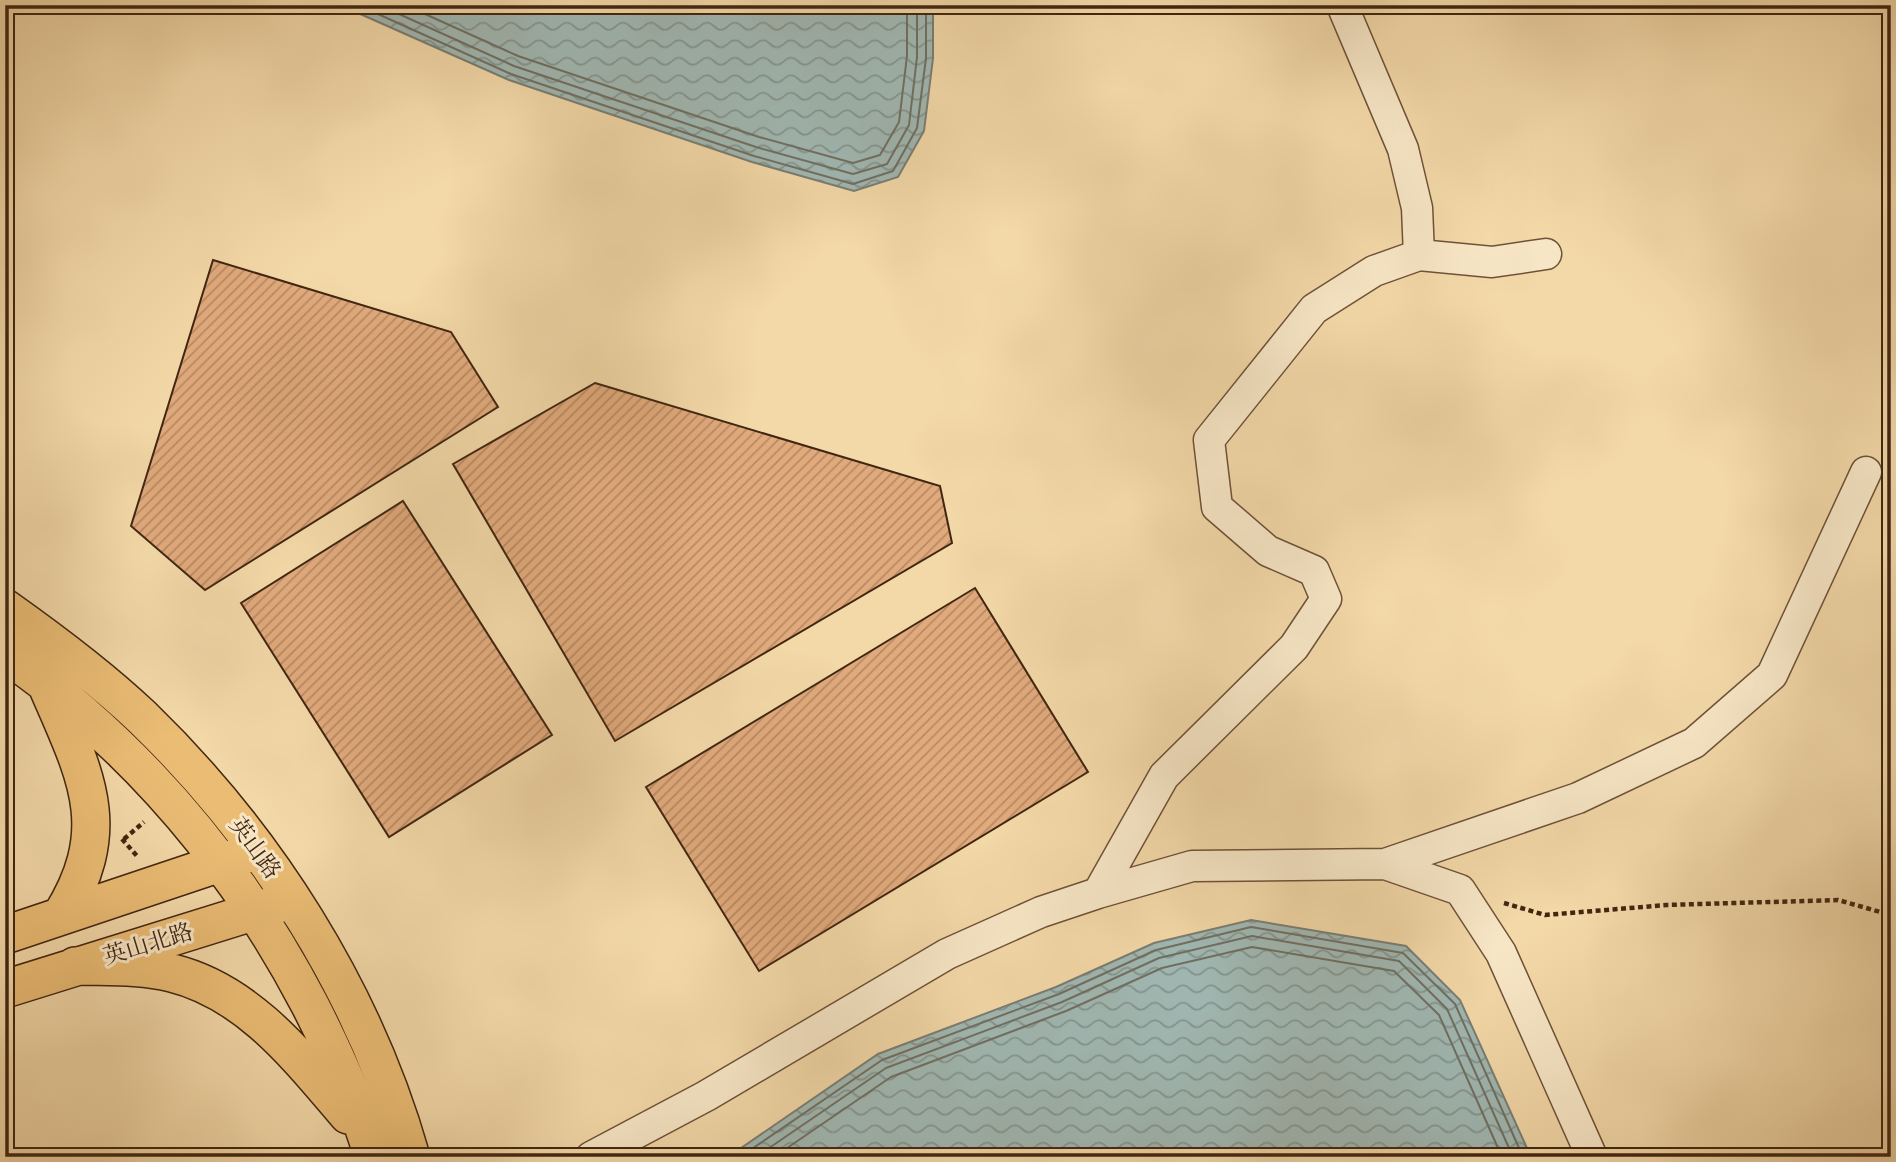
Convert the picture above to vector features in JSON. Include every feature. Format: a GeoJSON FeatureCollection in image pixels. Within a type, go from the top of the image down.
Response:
{"type":"FeatureCollection","features":[{"type":"Feature","properties":{"kind":"main road","name":"英山路"},"geometry":{"type":"LineString","coordinates":[[5,608],[67,652],[142,717],[209,788],[258,850],[319,942],[367,1035],[411,1157]]}},
{"type":"Feature","properties":{"kind":"main road","name":"英山路"},"geometry":{"type":"LineString","coordinates":[[5,653],[45,681],[117,743],[180,809],[222,862],[283,953],[333,1049],[370,1147]]}},
{"type":"Feature","properties":{"kind":"main road"},"geometry":{"type":"LineString","coordinates":[[45,681],[74,751],[92,806],[92,836],[86,864],[75,894],[61,916]]}},
{"type":"Feature","properties":{"kind":"main road"},"geometry":{"type":"LineString","coordinates":[[5,935],[258,850]]}},
{"type":"Feature","properties":{"kind":"main road","name":"英山北路"},"geometry":{"type":"LineString","coordinates":[[5,989],[292,900]]}},
{"type":"Feature","properties":{"kind":"main road"},"geometry":{"type":"LineString","coordinates":[[75,967],[128,967],[172,973],[215,989],[252,1013],[282,1039],[370,1147]]}},
{"type":"Feature","properties":{"kind":"lane"},"geometry":{"type":"LineString","coordinates":[[1342,5],[1403,149],[1417,208],[1419,255]]}},
{"type":"Feature","properties":{"kind":"lane"},"geometry":{"type":"LineString","coordinates":[[1098,893],[1164,776],[1294,647],[1326,599],[1314,571],[1268,551],[1217,507],[1209,440],[1314,309],[1374,271],[1419,255],[1493,262],[1546,254]]}},
{"type":"Feature","properties":{"kind":"lane"},"geometry":{"type":"LineString","coordinates":[[591,1157],[706,1096],[947,954],[1041,912],[1192,866],[1385,864],[1578,798],[1694,743],[1772,675],[1866,472]]}},
{"type":"Feature","properties":{"kind":"lane"},"geometry":{"type":"LineString","coordinates":[[1385,864],[1460,890],[1501,953],[1592,1157]]}},
{"type":"Feature","properties":{"kind":"path"},"geometry":{"type":"LineString","coordinates":[[124,840],[146,820]]}},
{"type":"Feature","properties":{"kind":"path"},"geometry":{"type":"LineString","coordinates":[[114,836],[124,840],[134,850],[141,864]]}},
{"type":"Feature","properties":{"kind":"path"},"geometry":{"type":"LineString","coordinates":[[1460,890],[1545,915],[1667,905],[1838,900],[1891,915]]}},
{"type":"Feature","properties":{"kind":"water"},"geometry":{"type":"Polygon","coordinates":[[[340,5],[933,5],[933,58],[924,131],[898,177],[854,191],[752,162],[509,80],[340,5]]]}},
{"type":"Feature","properties":{"kind":"water"},"geometry":{"type":"Polygon","coordinates":[[[1251,920],[1406,946],[1460,1000],[1531,1157],[728,1157],[878,1054],[1056,987],[1154,943],[1251,920]]]}},
{"type":"Feature","properties":{"kind":"building"},"geometry":{"type":"Polygon","coordinates":[[[213,260],[451,332],[498,407],[205,590],[131,526],[213,260]]]}},
{"type":"Feature","properties":{"kind":"building"},"geometry":{"type":"Polygon","coordinates":[[[595,383],[940,486],[952,543],[615,741],[453,464],[595,383]]]}},
{"type":"Feature","properties":{"kind":"building"},"geometry":{"type":"Polygon","coordinates":[[[403,501],[552,735],[389,837],[241,603],[403,501]]]}},
{"type":"Feature","properties":{"kind":"building"},"geometry":{"type":"Polygon","coordinates":[[[975,588],[1088,772],[759,971],[646,787],[975,588]]]}}]}
